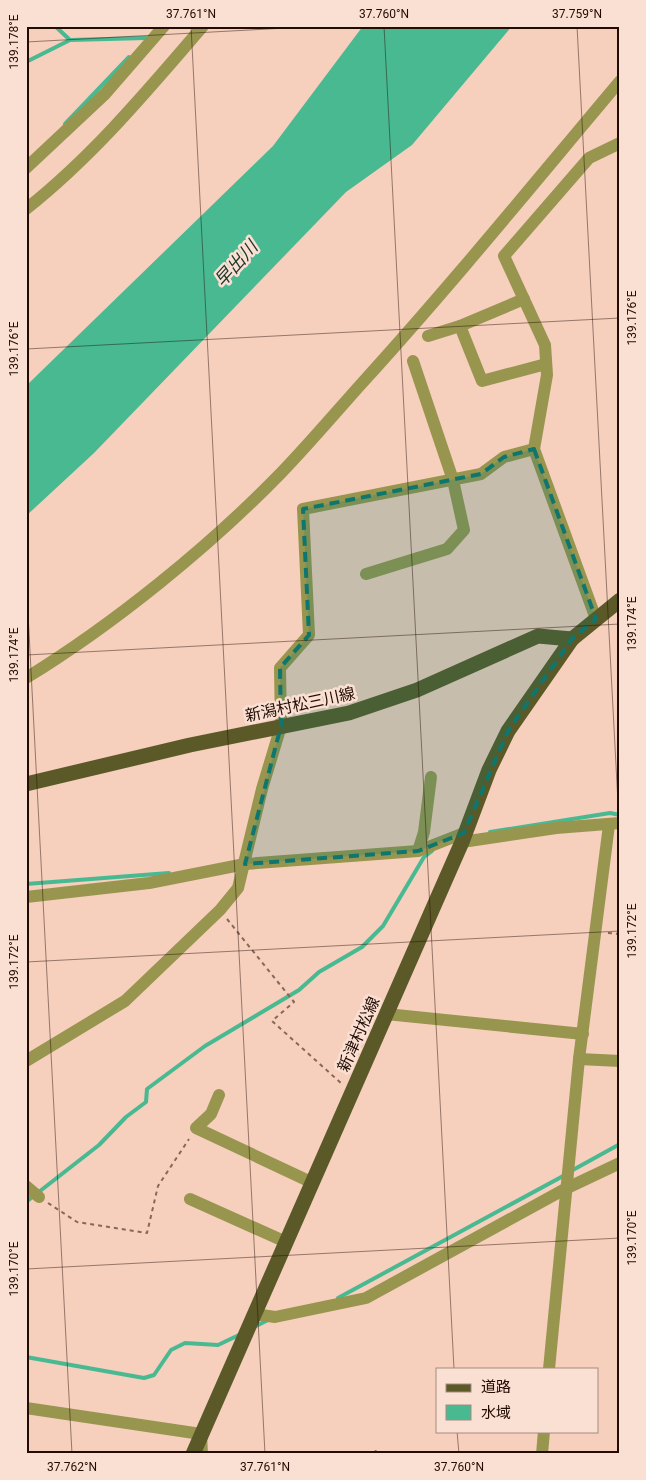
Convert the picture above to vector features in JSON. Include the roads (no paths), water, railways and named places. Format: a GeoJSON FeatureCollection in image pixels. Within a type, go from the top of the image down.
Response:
{"type":"FeatureCollection","features":[{"type":"Feature","properties":{"kind":"main road","name":"新津村松線"},"geometry":{"type":"LineString","coordinates":[[193,1454],[200,1434],[228,1378],[313,1183],[508,731],[572,639],[620,600]]}},
{"type":"Feature","properties":{"kind":"main road","name":"新潟村松三川線"},"geometry":{"type":"LineString","coordinates":[[26,784],[349,712],[416,690],[538,636],[572,639]]}},
{"type":"Feature","properties":{"kind":"street"},"geometry":{"type":"LineString","coordinates":[[26,168],[105,94],[164,26]]}},
{"type":"Feature","properties":{"kind":"street"},"geometry":{"type":"LineString","coordinates":[[26,209],[53,187],[112,130],[203,26]]}},
{"type":"Feature","properties":{"kind":"street"},"geometry":{"type":"LineString","coordinates":[[26,678],[57,659],[142,597],[218,532],[280,474],[487,241],[620,81]]}},
{"type":"Feature","properties":{"kind":"street"},"geometry":{"type":"LineString","coordinates":[[596,619],[534,449],[547,375],[545,345],[504,256],[589,158],[620,143]]}},
{"type":"Feature","properties":{"kind":"street"},"geometry":{"type":"LineString","coordinates":[[428,336],[460,326],[524,299]]}},
{"type":"Feature","properties":{"kind":"street"},"geometry":{"type":"LineString","coordinates":[[460,326],[482,381],[546,364]]}},
{"type":"Feature","properties":{"kind":"street"},"geometry":{"type":"LineString","coordinates":[[366,574],[447,549],[464,530],[454,480],[413,361]]}},
{"type":"Feature","properties":{"kind":"street"},"geometry":{"type":"LineString","coordinates":[[26,1060],[125,1001],[220,910],[238,888],[262,789],[281,726],[280,668],[309,635],[303,509],[481,474],[504,457],[534,449]]}},
{"type":"Feature","properties":{"kind":"street"},"geometry":{"type":"LineString","coordinates":[[418,851],[424,832],[430,777]]}},
{"type":"Feature","properties":{"kind":"street"},"geometry":{"type":"LineString","coordinates":[[26,897],[149,883],[245,864],[418,851],[463,837],[614,824],[579,1059],[549,1368]]}},
{"type":"Feature","properties":{"kind":"street"},"geometry":{"type":"LineString","coordinates":[[386,1014],[583,1034]]}},
{"type":"Feature","properties":{"kind":"street"},"geometry":{"type":"LineString","coordinates":[[579,1059],[620,1061]]}},
{"type":"Feature","properties":{"kind":"street"},"geometry":{"type":"LineString","coordinates":[[219,1095],[211,1114],[196,1128],[313,1183]]}},
{"type":"Feature","properties":{"kind":"street"},"geometry":{"type":"LineString","coordinates":[[255,1314],[274,1317],[366,1298],[565,1189],[620,1163]]}},
{"type":"Feature","properties":{"kind":"street"},"geometry":{"type":"LineString","coordinates":[[26,1186],[39,1198]]}},
{"type":"Feature","properties":{"kind":"street"},"geometry":{"type":"LineString","coordinates":[[190,1199],[286,1242]]}},
{"type":"Feature","properties":{"kind":"street"},"geometry":{"type":"LineString","coordinates":[[26,1408],[200,1434],[202,1454]]}},
{"type":"Feature","properties":{"kind":"street"},"geometry":{"type":"LineString","coordinates":[[542,1454],[544,1432]]}},
{"type":"Feature","properties":{"kind":"water","name":"早出川"},"geometry":{"type":"Polygon","coordinates":[[[363,26],[512,26],[412,145],[346,192],[94,453],[26,516],[26,386],[273,146],[363,26]]]}},
{"type":"Feature","properties":{"kind":"waterway"},"geometry":{"type":"LineString","coordinates":[[55,26],[70,40]]}},
{"type":"Feature","properties":{"kind":"waterway"},"geometry":{"type":"LineString","coordinates":[[26,62],[70,40],[146,38]]}},
{"type":"Feature","properties":{"kind":"waterway"},"geometry":{"type":"LineString","coordinates":[[65,124],[129,57]]}},
{"type":"Feature","properties":{"kind":"waterway"},"geometry":{"type":"LineString","coordinates":[[490,832],[610,813],[620,815]]}},
{"type":"Feature","properties":{"kind":"waterway"},"geometry":{"type":"LineString","coordinates":[[26,1202],[99,1145],[126,1117],[146,1102],[147,1089],[205,1046],[299,990],[319,972],[362,947],[383,926],[424,857],[432,851]]}},
{"type":"Feature","properties":{"kind":"waterway"},"geometry":{"type":"LineString","coordinates":[[26,884],[169,873]]}},
{"type":"Feature","properties":{"kind":"waterway"},"geometry":{"type":"LineString","coordinates":[[571,1171],[620,1144]]}},
{"type":"Feature","properties":{"kind":"waterway"},"geometry":{"type":"LineString","coordinates":[[338,1298],[565,1175]]}},
{"type":"Feature","properties":{"kind":"waterway"},"geometry":{"type":"LineString","coordinates":[[254,1327],[268,1320]]}},
{"type":"Feature","properties":{"kind":"waterway"},"geometry":{"type":"LineString","coordinates":[[26,1357],[144,1378],[154,1375],[171,1350],[185,1343],[218,1345],[239,1335]]}}]}
